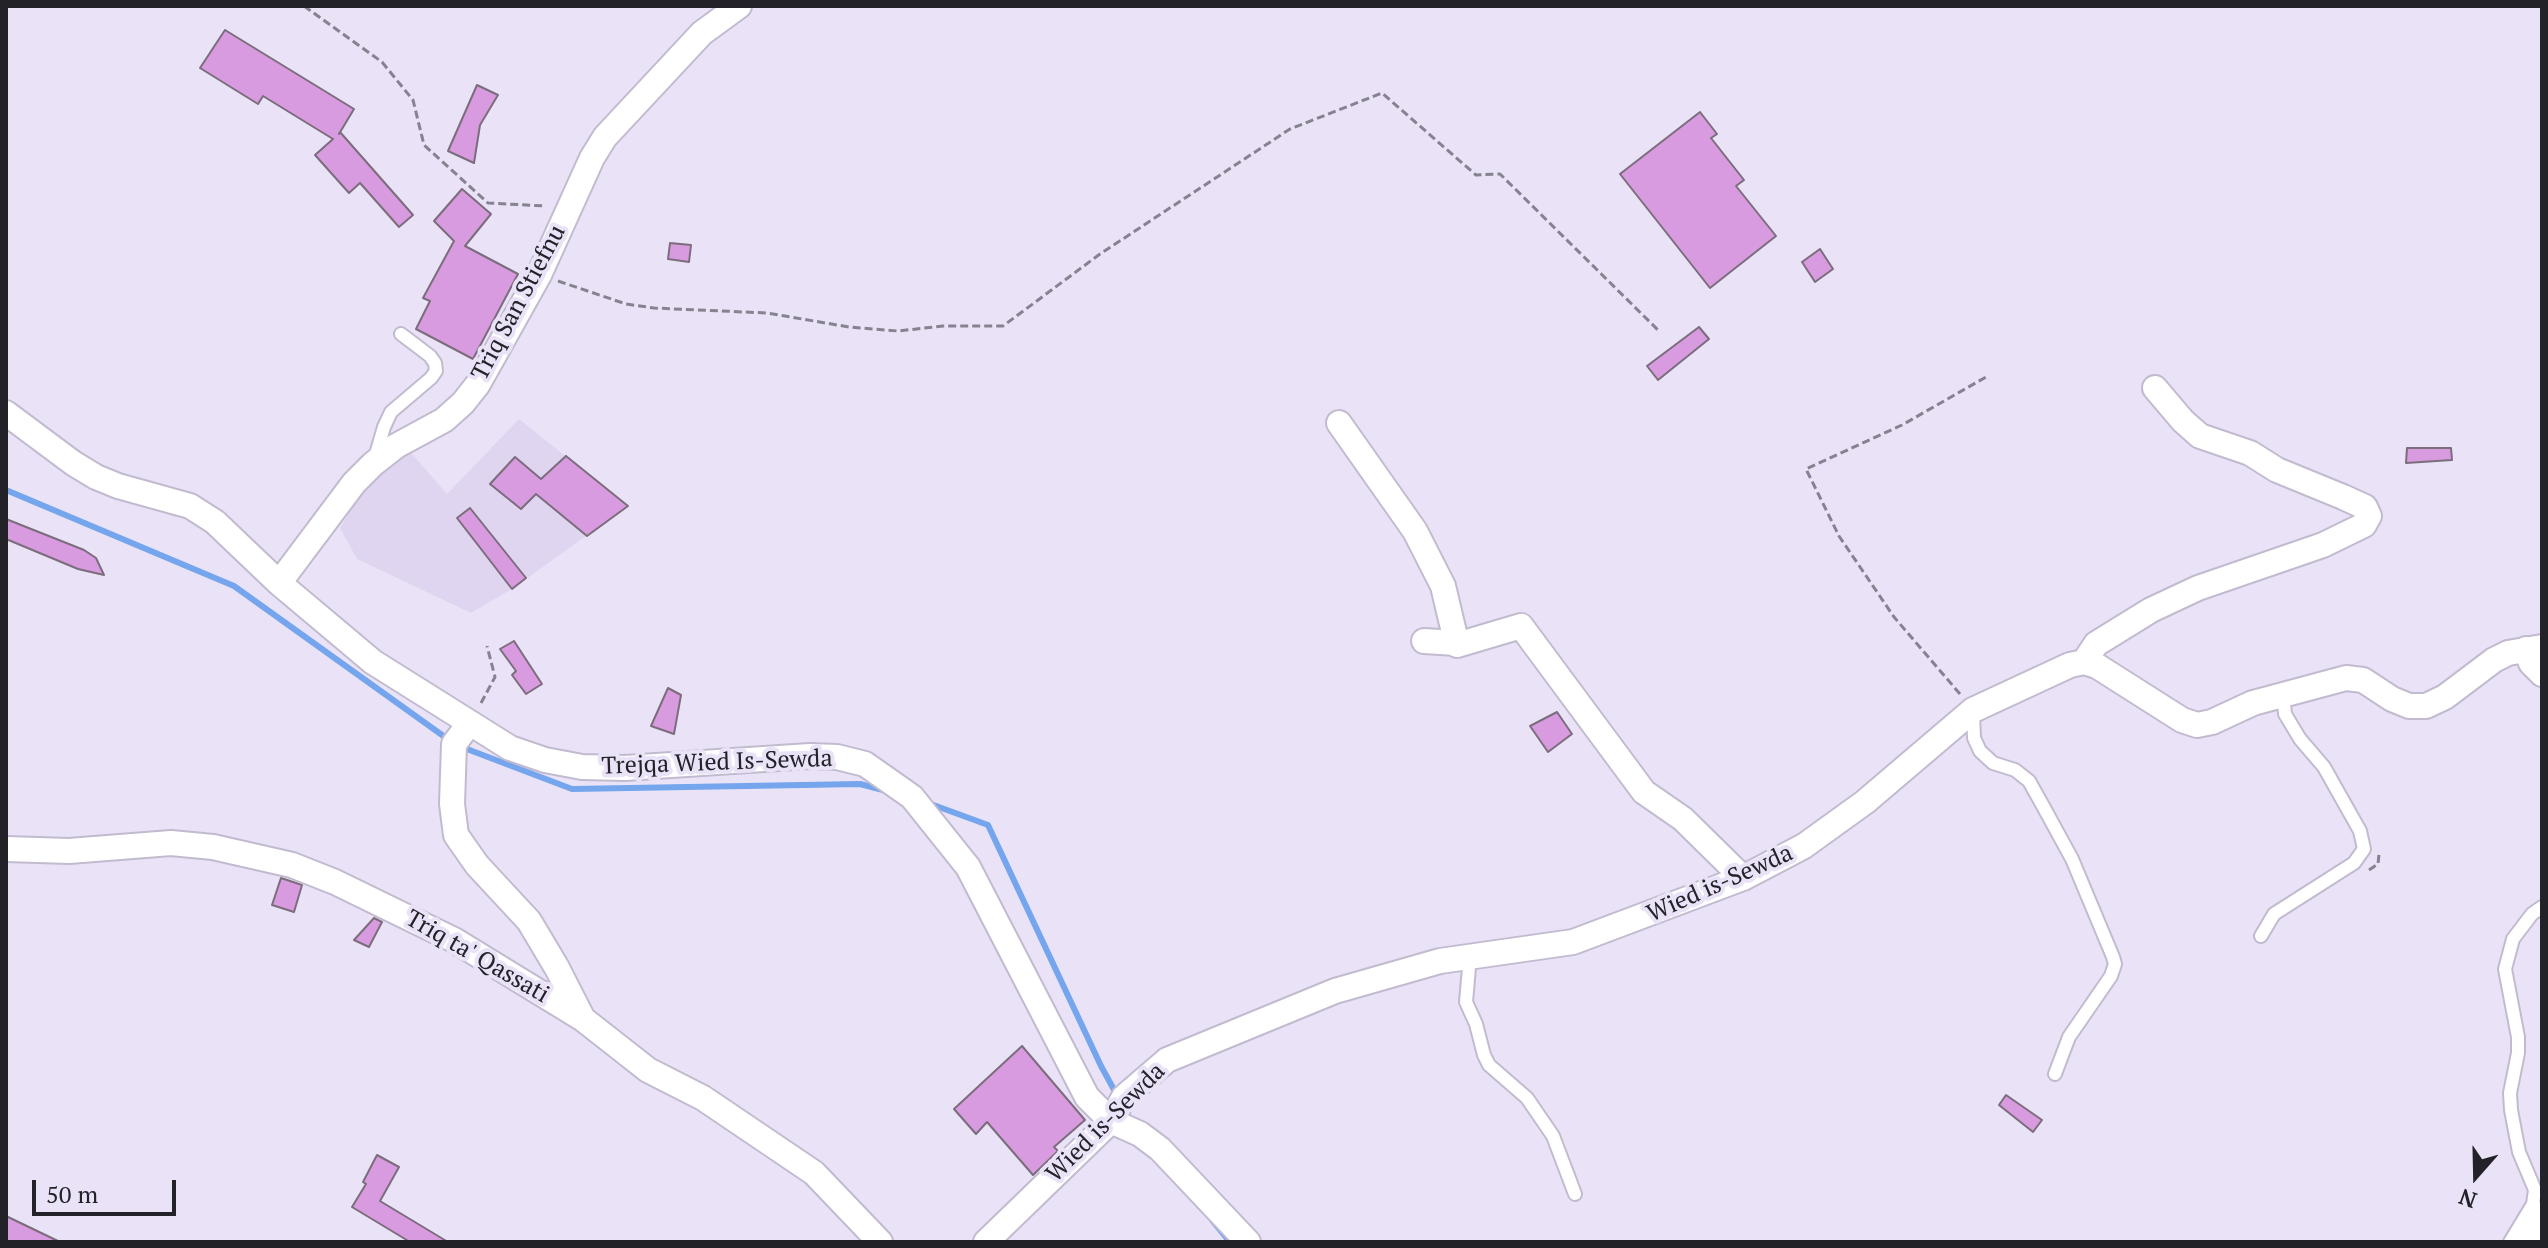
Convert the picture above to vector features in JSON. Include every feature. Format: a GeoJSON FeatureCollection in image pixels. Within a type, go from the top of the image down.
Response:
{"type":"FeatureCollection","features":[{"type":"Feature","properties":{"kind":"street","name":"Triq San Stiefnu"},"geometry":{"type":"LineString","coordinates":[[279,583],[354,483],[373,464],[396,446],[444,420],[463,403],[478,384],[539,275],[605,137],[702,33],[739,6]]}},
{"type":"Feature","properties":{"kind":"street"},"geometry":{"type":"LineString","coordinates":[[2155,388],[2200,436],[2250,453],[2277,470],[2365,507],[2369,516],[2364,525],[2323,545],[2198,588],[2151,610],[2096,644],[2084,662],[2110,673],[2182,720],[2197,725],[2212,722],[2283,693],[2346,678],[2363,680],[2409,706],[2426,706],[2445,697],[2494,660],[2508,653],[2534,648],[2531,663],[2542,674]]}},
{"type":"Feature","properties":{"kind":"street","name":"Trejqa Wied Is-Sewda"},"geometry":{"type":"LineString","coordinates":[[6,413],[96,477],[190,506],[215,522],[279,583],[373,662],[510,748],[545,760],[582,767],[625,768],[810,756],[837,757],[865,764],[912,797],[968,867],[1087,1097],[1111,1121],[1140,1134],[1160,1149],[1248,1242]]}},
{"type":"Feature","properties":{"kind":"street"},"geometry":{"type":"LineString","coordinates":[[1339,423],[1415,531],[1443,586],[1456,643]]}},
{"type":"Feature","properties":{"kind":"street"},"geometry":{"type":"LineString","coordinates":[[1424,641],[1457,645],[1521,626],[1644,792],[1683,819],[1743,878]]}},
{"type":"Feature","properties":{"kind":"street","name":"Wied is-Sewda"},"geometry":{"type":"LineString","coordinates":[[986,1242],[1111,1121],[1124,1097],[1167,1060],[1335,991],[1440,961],[1573,942],[1743,878],[1804,846],[1865,802],[1973,710],[2070,665],[2084,662]]}},
{"type":"Feature","properties":{"kind":"street"},"geometry":{"type":"LineString","coordinates":[[469,724],[454,744],[452,804],[456,835],[477,865],[529,921],[583,1019]]}},
{"type":"Feature","properties":{"kind":"street","name":"Triq ta' Qassati"},"geometry":{"type":"LineString","coordinates":[[6,849],[69,851],[171,843],[213,847],[292,865],[335,882],[454,940],[583,1019],[648,1070],[703,1098],[814,1173],[880,1242]]}},
{"type":"Feature","properties":{"kind":"street"},"geometry":{"type":"LineString","coordinates":[[2524,1242],[2542,1214]]}},
{"type":"Feature","properties":{"kind":"lane"},"geometry":{"type":"LineString","coordinates":[[373,464],[391,412],[436,371],[430,356],[401,334]]}},
{"type":"Feature","properties":{"kind":"lane"},"geometry":{"type":"LineString","coordinates":[[2261,936],[2274,914],[2354,863],[2364,849],[2360,831],[2324,767],[2300,739],[2285,714],[2283,693]]}},
{"type":"Feature","properties":{"kind":"lane"},"geometry":{"type":"LineString","coordinates":[[1973,710],[1974,738],[1980,751],[1993,763],[2015,770],[2029,781],[2072,859],[2113,957],[2114,970],[2069,1037],[2055,1074]]}},
{"type":"Feature","properties":{"kind":"lane"},"geometry":{"type":"LineString","coordinates":[[2510,1242],[2533,1204],[2535,1190],[2519,1152],[2511,1110],[2510,1093],[2518,1037],[2505,969],[2513,939],[2532,914],[2542,907]]}},
{"type":"Feature","properties":{"kind":"lane"},"geometry":{"type":"LineString","coordinates":[[1470,956],[1466,1002],[1484,1055],[1489,1065],[1527,1098],[1553,1136],[1575,1194]]}},
{"type":"Feature","properties":{"kind":"path"},"geometry":{"type":"LineString","coordinates":[[304,6],[382,62],[413,100],[424,145],[488,203],[569,208]]}},
{"type":"Feature","properties":{"kind":"path"},"geometry":{"type":"LineString","coordinates":[[539,275],[626,304],[654,308],[767,313],[849,327],[898,331],[943,326],[1003,326],[1100,254],[1290,129],[1382,93],[1476,175],[1500,174],[1658,330]]}},
{"type":"Feature","properties":{"kind":"path"},"geometry":{"type":"LineString","coordinates":[[1973,710],[1894,617],[1839,536],[1806,469],[1902,425],[1986,377]]}},
{"type":"Feature","properties":{"kind":"path"},"geometry":{"type":"LineString","coordinates":[[469,724],[495,677],[487,646]]}},
{"type":"Feature","properties":{"kind":"shaded area"},"geometry":{"type":"Polygon","coordinates":[[[519,419],[628,506],[512,589],[471,613],[357,559],[340,528],[363,489],[408,449],[447,494],[519,419]]]}},
{"type":"Feature","properties":{"kind":"building"},"geometry":{"type":"Polygon","coordinates":[[[225,30],[354,109],[340,132],[413,215],[399,227],[360,183],[349,193],[315,155],[333,139],[263,96],[258,104],[200,68],[225,30]]]}},
{"type":"Feature","properties":{"kind":"building"},"geometry":{"type":"Polygon","coordinates":[[[477,85],[498,95],[480,125],[474,163],[448,151],[477,85]]]}},
{"type":"Feature","properties":{"kind":"building"},"geometry":{"type":"Polygon","coordinates":[[[1700,112],[1717,134],[1711,138],[1744,180],[1736,186],[1776,236],[1710,288],[1620,174],[1700,112]]]}},
{"type":"Feature","properties":{"kind":"building"},"geometry":{"type":"Polygon","coordinates":[[[462,189],[491,214],[465,246],[518,274],[473,359],[416,329],[430,301],[423,298],[454,241],[434,221],[462,189]]]}},
{"type":"Feature","properties":{"kind":"building"},"geometry":{"type":"Polygon","coordinates":[[[670,243],[691,245],[689,262],[668,259],[670,243]]]}},
{"type":"Feature","properties":{"kind":"building"},"geometry":{"type":"Polygon","coordinates":[[[1820,249],[1833,269],[1815,282],[1802,262],[1820,249]]]}},
{"type":"Feature","properties":{"kind":"building"},"geometry":{"type":"Polygon","coordinates":[[[1699,327],[1709,339],[1658,380],[1647,366],[1699,327]]]}},
{"type":"Feature","properties":{"kind":"building"},"geometry":{"type":"Polygon","coordinates":[[[2407,448],[2451,448],[2452,460],[2406,463],[2407,448]]]}},
{"type":"Feature","properties":{"kind":"building"},"geometry":{"type":"Polygon","coordinates":[[[566,456],[628,506],[587,536],[536,494],[521,509],[490,484],[515,457],[541,479],[566,456]]]}},
{"type":"Feature","properties":{"kind":"building"},"geometry":{"type":"Polygon","coordinates":[[[470,508],[526,578],[512,589],[457,518],[470,508]]]}},
{"type":"Feature","properties":{"kind":"building"},"geometry":{"type":"Polygon","coordinates":[[[6,519],[84,550],[96,558],[104,575],[78,569],[6,539],[6,519]]]}},
{"type":"Feature","properties":{"kind":"building"},"geometry":{"type":"Polygon","coordinates":[[[514,641],[542,684],[526,694],[512,675],[516,671],[500,649],[514,641]]]}},
{"type":"Feature","properties":{"kind":"building"},"geometry":{"type":"Polygon","coordinates":[[[668,688],[681,695],[674,734],[651,726],[668,688]]]}},
{"type":"Feature","properties":{"kind":"building"},"geometry":{"type":"Polygon","coordinates":[[[1557,712],[1572,734],[1548,752],[1530,726],[1557,712]]]}},
{"type":"Feature","properties":{"kind":"building"},"geometry":{"type":"Polygon","coordinates":[[[281,878],[302,885],[294,912],[272,905],[281,878]]]}},
{"type":"Feature","properties":{"kind":"building"},"geometry":{"type":"Polygon","coordinates":[[[374,918],[382,922],[369,947],[354,940],[374,918]]]}},
{"type":"Feature","properties":{"kind":"building"},"geometry":{"type":"Polygon","coordinates":[[[1022,1046],[1085,1120],[1054,1147],[1058,1151],[1033,1175],[987,1122],[976,1134],[954,1109],[1022,1046]]]}},
{"type":"Feature","properties":{"kind":"building"},"geometry":{"type":"Polygon","coordinates":[[[2006,1095],[2042,1120],[2033,1132],[1999,1105],[2006,1095]]]}},
{"type":"Feature","properties":{"kind":"building"},"geometry":{"type":"Polygon","coordinates":[[[377,1155],[399,1167],[380,1201],[448,1242],[410,1242],[352,1207],[366,1184],[363,1182],[377,1155]]]}},
{"type":"Feature","properties":{"kind":"building"},"geometry":{"type":"Polygon","coordinates":[[[6,1216],[60,1242],[6,1242],[6,1216]]]}},
{"type":"Feature","properties":{"kind":"waterway"},"geometry":{"type":"LineString","coordinates":[[6,490],[234,586],[449,740]]}},
{"type":"Feature","properties":{"kind":"waterway"},"geometry":{"type":"LineString","coordinates":[[459,746],[572,789],[860,784],[887,791]]}},
{"type":"Feature","properties":{"kind":"waterway"},"geometry":{"type":"LineString","coordinates":[[928,803],[988,825],[1118,1097]]}},
{"type":"Feature","properties":{"kind":"waterway"},"geometry":{"type":"LineString","coordinates":[[1212,1220],[1230,1242]]}}]}
